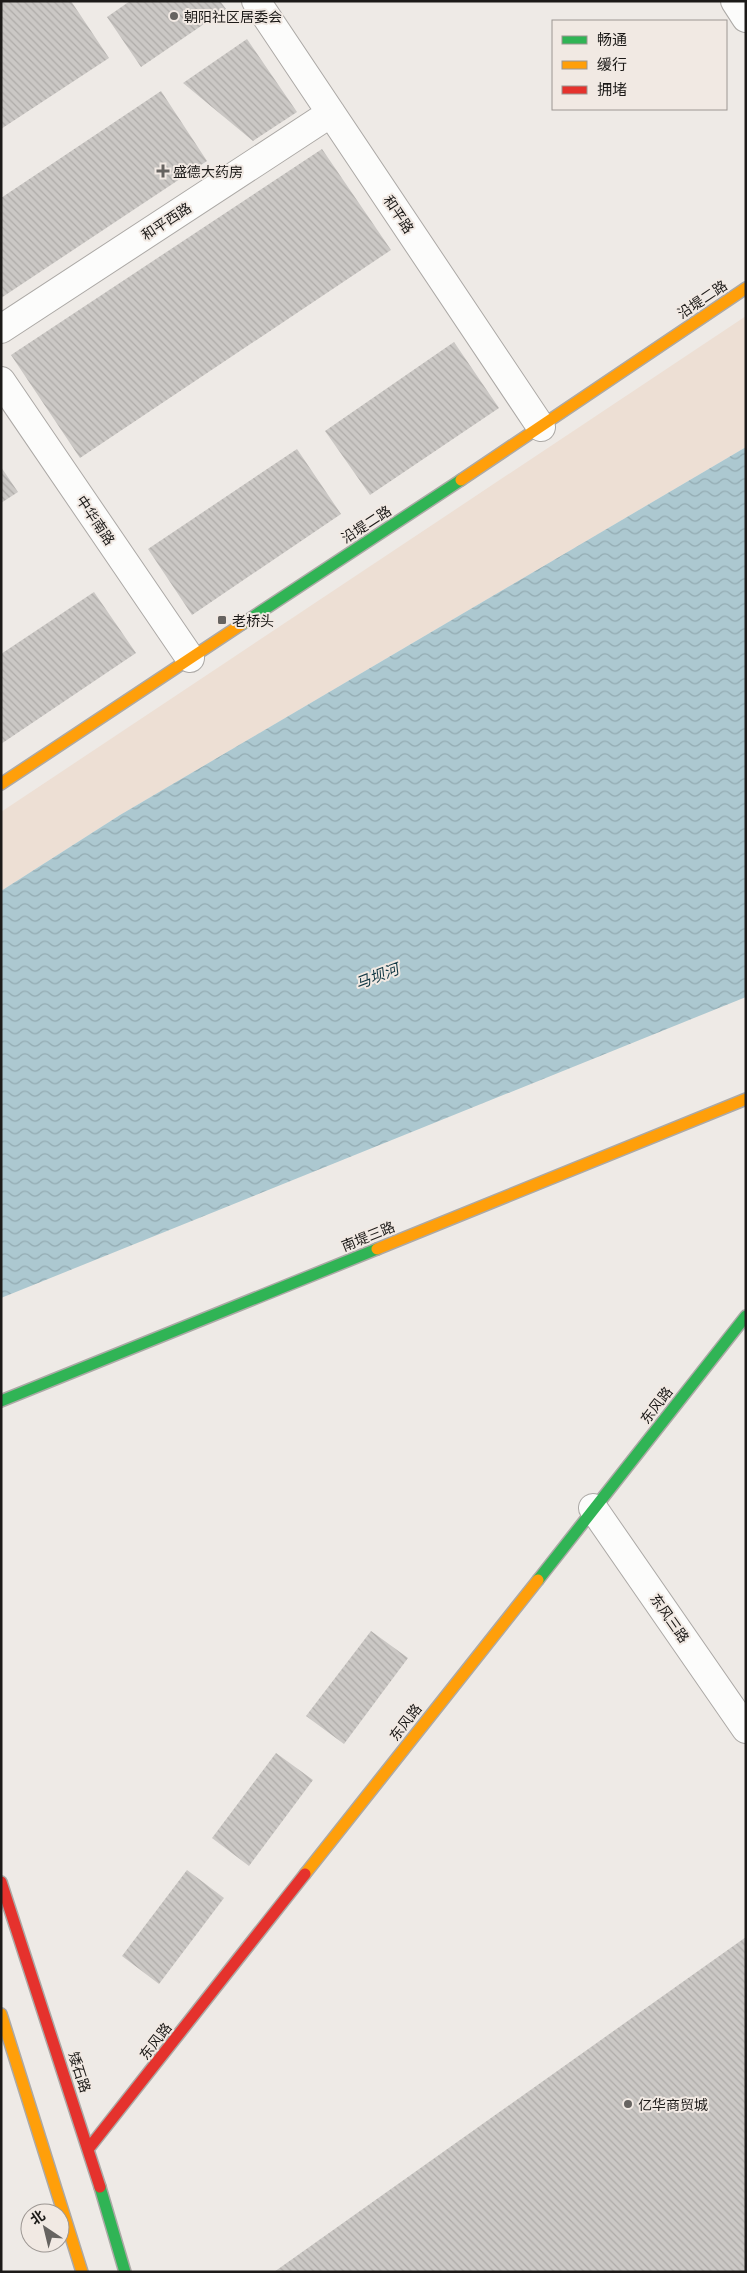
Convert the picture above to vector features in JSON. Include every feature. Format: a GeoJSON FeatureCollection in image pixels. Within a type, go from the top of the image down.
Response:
{"type":"FeatureCollection","features":[{"type":"Feature","properties":{"kind":"street","name":"和平路"},"geometry":{"type":"LineString","coordinates":[[256,1],[541,427]]}},
{"type":"Feature","properties":{"kind":"street"},"geometry":{"type":"LineString","coordinates":[[735,1],[746,18]]}},
{"type":"Feature","properties":{"kind":"street","name":"和平西路"},"geometry":{"type":"LineString","coordinates":[[1,329],[331,113]]}},
{"type":"Feature","properties":{"kind":"street","name":"沿堤二路"},"geometry":{"type":"LineString","coordinates":[[1,784],[541,427],[746,288]]}},
{"type":"Feature","properties":{"kind":"street","name":"中华南路"},"geometry":{"type":"LineString","coordinates":[[1,381],[190,658]]}},
{"type":"Feature","properties":{"kind":"street","name":"南堤三路"},"geometry":{"type":"LineString","coordinates":[[1,1401],[746,1099]]}},
{"type":"Feature","properties":{"kind":"street","name":"东风路"},"geometry":{"type":"LineString","coordinates":[[89,2148],[746,1316]]}},
{"type":"Feature","properties":{"kind":"street","name":"东风三路"},"geometry":{"type":"LineString","coordinates":[[594,1508],[746,1729]]}},
{"type":"Feature","properties":{"kind":"street","name":"矮石路"},"geometry":{"type":"LineString","coordinates":[[1,1882],[89,2148],[125,2272]]}},
{"type":"Feature","properties":{"kind":"street"},"geometry":{"type":"LineString","coordinates":[[1,2014],[82,2272]]}},
{"type":"Feature","properties":{"kind":"shaded area"},"geometry":{"type":"Polygon","coordinates":[[[746,316],[746,447],[120,815],[1,891],[1,812],[746,316]]]}},
{"type":"Feature","properties":{"kind":"water","name":"马坝河"},"geometry":{"type":"Polygon","coordinates":[[[746,447],[746,997],[1,1298],[1,891],[120,815],[746,447]]]}},
{"type":"Feature","properties":{"kind":"building"},"geometry":{"type":"Polygon","coordinates":[[[1,1],[71,1],[109,58],[1,129],[1,1]]]}},
{"type":"Feature","properties":{"kind":"building"},"geometry":{"type":"Polygon","coordinates":[[[130,1],[220,1],[226,9],[141,67],[107,17],[130,1]]]}},
{"type":"Feature","properties":{"kind":"building"},"geometry":{"type":"Polygon","coordinates":[[[247,39],[297,112],[253,141],[183,83],[247,39]]]}},
{"type":"Feature","properties":{"kind":"building"},"geometry":{"type":"Polygon","coordinates":[[[161,91],[207,161],[1,298],[1,198],[161,91]]]}},
{"type":"Feature","properties":{"kind":"building"},"geometry":{"type":"Polygon","coordinates":[[[322,149],[391,250],[80,458],[11,355],[322,149]]]}},
{"type":"Feature","properties":{"kind":"building"},"geometry":{"type":"Polygon","coordinates":[[[454,342],[499,408],[370,495],[325,431],[454,342]]]}},
{"type":"Feature","properties":{"kind":"building"},"geometry":{"type":"Polygon","coordinates":[[[297,449],[341,514],[192,615],[148,549],[297,449]]]}},
{"type":"Feature","properties":{"kind":"building"},"geometry":{"type":"Polygon","coordinates":[[[1,467],[18,492],[1,503],[1,467]]]}},
{"type":"Feature","properties":{"kind":"building"},"geometry":{"type":"Polygon","coordinates":[[[94,592],[136,653],[1,744],[1,654],[94,592]]]}},
{"type":"Feature","properties":{"kind":"building"},"geometry":{"type":"Polygon","coordinates":[[[371,1631],[408,1658],[344,1744],[306,1716],[371,1631]]]}},
{"type":"Feature","properties":{"kind":"building"},"geometry":{"type":"Polygon","coordinates":[[[276,1753],[313,1780],[249,1866],[212,1838],[276,1753]]]}},
{"type":"Feature","properties":{"kind":"building"},"geometry":{"type":"Polygon","coordinates":[[[187,1870],[224,1898],[159,1984],[122,1956],[187,1870]]]}},
{"type":"Feature","properties":{"kind":"building","name":"亿华商贸城"},"geometry":{"type":"Polygon","coordinates":[[[746,1937],[746,2272],[274,2272],[746,1937]]]}},
{"type":"Feature","properties":{"kind":"traffic: fast"},"geometry":{"type":"LineString","coordinates":[[242,624],[461,480]]}},
{"type":"Feature","properties":{"kind":"traffic: fast"},"geometry":{"type":"LineString","coordinates":[[1,1401],[377,1249]]}},
{"type":"Feature","properties":{"kind":"traffic: fast"},"geometry":{"type":"LineString","coordinates":[[538,1580],[746,1316]]}},
{"type":"Feature","properties":{"kind":"traffic: fast"},"geometry":{"type":"LineString","coordinates":[[100,2187],[125,2272]]}},
{"type":"Feature","properties":{"kind":"traffic: slow"},"geometry":{"type":"LineString","coordinates":[[461,480],[746,288]]}},
{"type":"Feature","properties":{"kind":"traffic: slow"},"geometry":{"type":"LineString","coordinates":[[1,784],[242,624]]}},
{"type":"Feature","properties":{"kind":"traffic: slow"},"geometry":{"type":"LineString","coordinates":[[377,1249],[746,1099]]}},
{"type":"Feature","properties":{"kind":"traffic: slow"},"geometry":{"type":"LineString","coordinates":[[305,1874],[538,1580]]}},
{"type":"Feature","properties":{"kind":"traffic: slow"},"geometry":{"type":"LineString","coordinates":[[1,2014],[82,2272]]}},
{"type":"Feature","properties":{"kind":"traffic: jam"},"geometry":{"type":"LineString","coordinates":[[89,2148],[305,1874]]}},
{"type":"Feature","properties":{"kind":"traffic: jam"},"geometry":{"type":"LineString","coordinates":[[1,1882],[100,2187]]}},
{"type":"Feature","properties":{"kind":"place","name":"朝阳社区居委会"},"geometry":{"type":"Point","coordinates":[174,16]}},
{"type":"Feature","properties":{"kind":"place","name":"盛德大药房"},"geometry":{"type":"Point","coordinates":[163,171]}},
{"type":"Feature","properties":{"kind":"place","name":"老桥头"},"geometry":{"type":"Point","coordinates":[222,620]}},
{"type":"Feature","properties":{"kind":"place","name":"亿华商贸城"},"geometry":{"type":"Point","coordinates":[628,2104]}}]}
